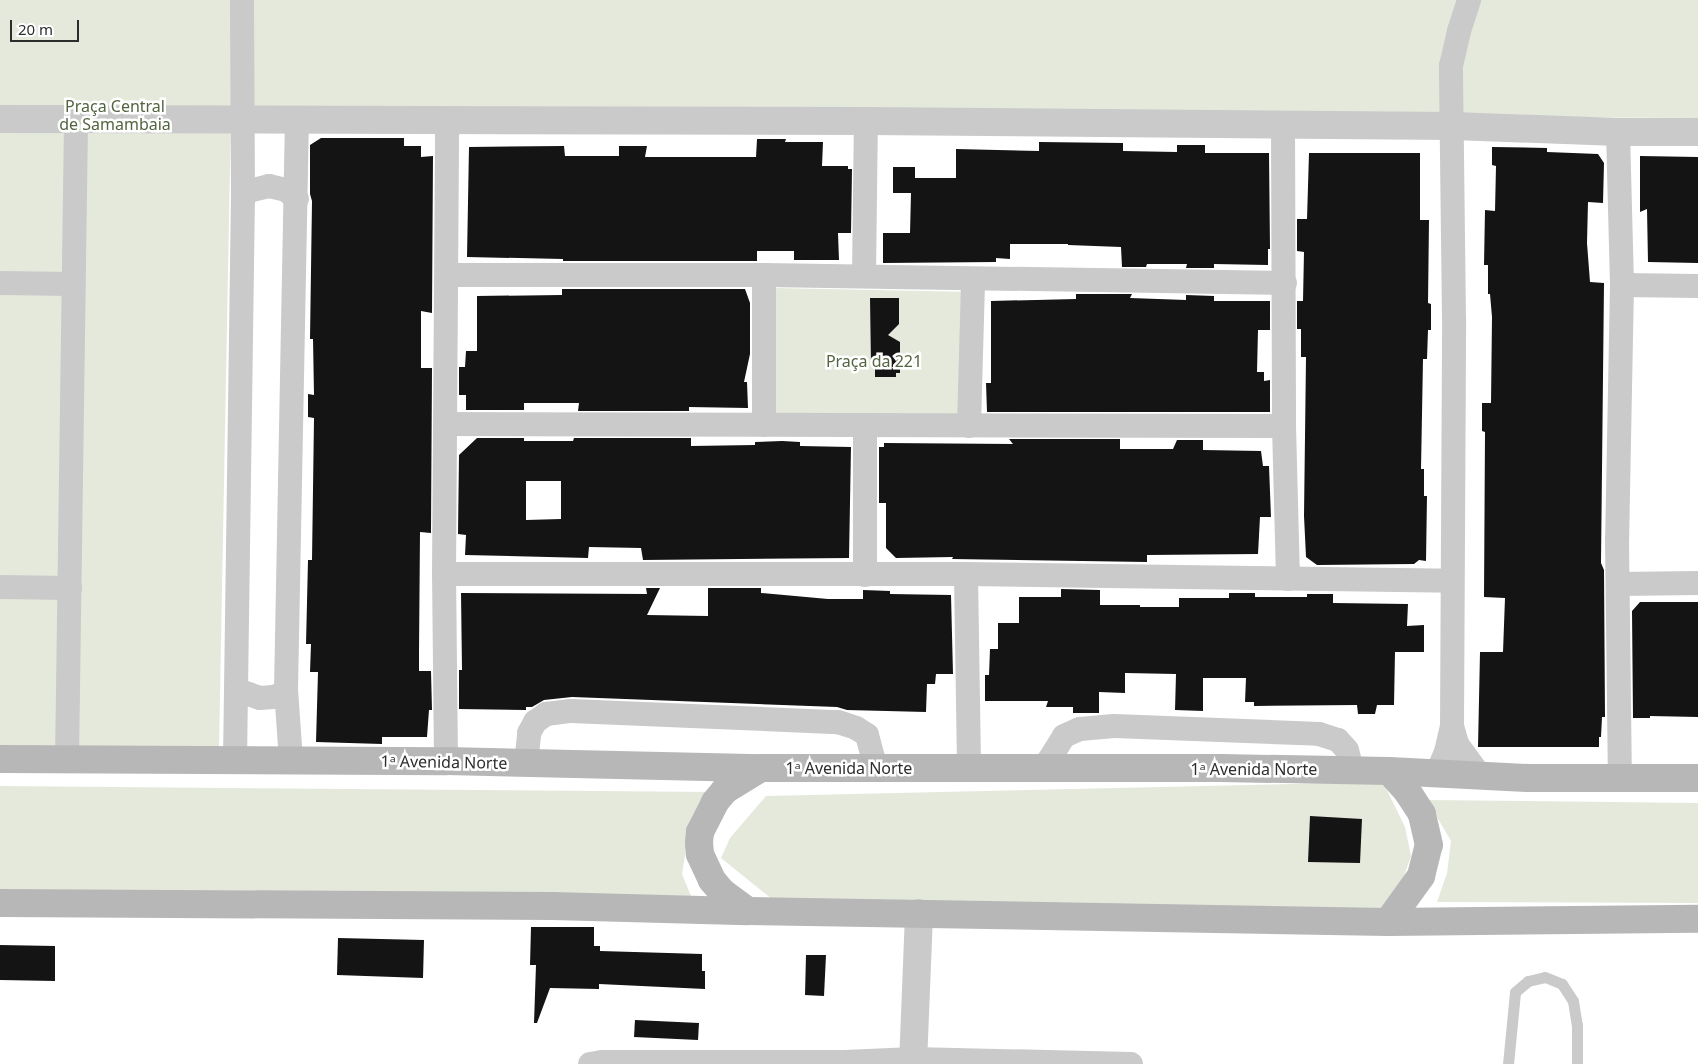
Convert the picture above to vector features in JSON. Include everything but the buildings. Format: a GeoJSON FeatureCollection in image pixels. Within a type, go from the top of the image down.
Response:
{"type":"FeatureCollection","features":[{"type":"Feature","properties":{"kind":"main road","name":"1ᵃ Avenida Norte"},"geometry":{"type":"LineString","coordinates":[[0,759],[290,762],[446,761],[761,768],[1352,770],[1479,774],[1528,778],[1620,779],[1697,776]]}},
{"type":"Feature","properties":{"kind":"main road"},"geometry":{"type":"LineString","coordinates":[[748,911],[722,892],[712,880],[703,862],[699,844],[702,827],[715,802],[725,790],[761,768]]}},
{"type":"Feature","properties":{"kind":"main road"},"geometry":{"type":"LineString","coordinates":[[1388,922],[1421,876],[1429,845],[1427,829],[1422,814],[1408,791],[1389,771]]}},
{"type":"Feature","properties":{"kind":"main road"},"geometry":{"type":"LineString","coordinates":[[0,903],[374,904],[748,911],[919,912],[1388,922],[1698,919]]}},
{"type":"Feature","properties":{"kind":"street"},"geometry":{"type":"LineString","coordinates":[[234,761],[237,690],[243,196],[242,0]]}},
{"type":"Feature","properties":{"kind":"street"},"geometry":{"type":"LineString","coordinates":[[1436,773],[1446,752],[1452,726],[1453,126],[1450,100],[1451,66],[1469,0]]}},
{"type":"Feature","properties":{"kind":"street"},"geometry":{"type":"LineString","coordinates":[[0,119],[1283,124],[1453,126],[1618,132],[1698,132]]}},
{"type":"Feature","properties":{"kind":"street"},"geometry":{"type":"LineString","coordinates":[[290,762],[286,690],[297,199],[297,119]]}},
{"type":"Feature","properties":{"kind":"street"},"geometry":{"type":"LineString","coordinates":[[67,760],[76,120]]}},
{"type":"Feature","properties":{"kind":"street"},"geometry":{"type":"LineString","coordinates":[[446,761],[444,574],[447,121]]}},
{"type":"Feature","properties":{"kind":"street"},"geometry":{"type":"LineString","coordinates":[[864,276],[866,121]]}},
{"type":"Feature","properties":{"kind":"street"},"geometry":{"type":"LineString","coordinates":[[1283,124],[1284,426],[1288,579]]}},
{"type":"Feature","properties":{"kind":"street"},"geometry":{"type":"LineString","coordinates":[[1618,132],[1622,285],[1618,584],[1620,779]]}},
{"type":"Feature","properties":{"kind":"street"},"geometry":{"type":"LineString","coordinates":[[243,196],[249,191],[270,186],[286,190],[297,199]]}},
{"type":"Feature","properties":{"kind":"street"},"geometry":{"type":"LineString","coordinates":[[447,276],[864,276],[1285,283]]}},
{"type":"Feature","properties":{"kind":"street"},"geometry":{"type":"LineString","coordinates":[[764,276],[764,425]]}},
{"type":"Feature","properties":{"kind":"street"},"geometry":{"type":"LineString","coordinates":[[969,426],[973,279]]}},
{"type":"Feature","properties":{"kind":"street"},"geometry":{"type":"LineString","coordinates":[[0,283],[73,284]]}},
{"type":"Feature","properties":{"kind":"street"},"geometry":{"type":"LineString","coordinates":[[1622,285],[1698,286]]}},
{"type":"Feature","properties":{"kind":"street"},"geometry":{"type":"LineString","coordinates":[[445,424],[1284,426]]}},
{"type":"Feature","properties":{"kind":"street"},"geometry":{"type":"LineString","coordinates":[[865,425],[865,575]]}},
{"type":"Feature","properties":{"kind":"street"},"geometry":{"type":"LineString","coordinates":[[444,574],[636,572],[865,575],[966,574],[1452,581]]}},
{"type":"Feature","properties":{"kind":"street"},"geometry":{"type":"LineString","coordinates":[[966,574],[969,769]]}},
{"type":"Feature","properties":{"kind":"street"},"geometry":{"type":"LineString","coordinates":[[1618,584],[1698,583]]}},
{"type":"Feature","properties":{"kind":"street"},"geometry":{"type":"LineString","coordinates":[[0,587],[70,588]]}},
{"type":"Feature","properties":{"kind":"street"},"geometry":{"type":"LineString","coordinates":[[237,690],[260,698],[273,698],[283,694],[286,690]]}},
{"type":"Feature","properties":{"kind":"street"},"geometry":{"type":"LineString","coordinates":[[526,764],[529,733],[535,722],[546,714],[571,711],[838,722],[856,728],[867,735],[876,768]]}},
{"type":"Feature","properties":{"kind":"street"},"geometry":{"type":"LineString","coordinates":[[1050,768],[1048,760],[1064,736],[1080,729],[1114,726],[1319,734],[1338,740],[1347,750],[1352,770]]}},
{"type":"Feature","properties":{"kind":"street"},"geometry":{"type":"LineString","coordinates":[[1452,726],[1457,744],[1479,774]]}},
{"type":"Feature","properties":{"kind":"street"},"geometry":{"type":"LineString","coordinates":[[913,1062],[919,912]]}},
{"type":"Feature","properties":{"kind":"street"},"geometry":{"type":"LineString","coordinates":[[590,1064],[603,1062],[1132,1064]]}},
{"type":"Feature","properties":{"kind":"lane"},"geometry":{"type":"LineString","coordinates":[[1508,1064],[1514,992],[1528,980],[1545,977],[1562,984],[1573,1001],[1577,1025],[1577,1064]]}},
{"type":"Feature","properties":{"kind":"green space","name":"Praça Central de Samambaia"},"geometry":{"type":"Polygon","coordinates":[[[0,0],[1698,0],[1698,118],[231,112],[219,749],[0,747],[0,0]]]}},
{"type":"Feature","properties":{"kind":"green space","name":"Praça da 221"},"geometry":{"type":"Polygon","coordinates":[[[775,288],[974,292],[973,433],[773,430],[775,288]]]}},
{"type":"Feature","properties":{"kind":"green space"},"geometry":{"type":"Polygon","coordinates":[[[1383,782],[1405,827],[1411,856],[1390,916],[773,900],[721,858],[730,838],[766,796],[1383,782]]]}},
{"type":"Feature","properties":{"kind":"green space"},"geometry":{"type":"Polygon","coordinates":[[[0,786],[713,792],[689,831],[682,874],[693,901],[0,890],[0,786]]]}},
{"type":"Feature","properties":{"kind":"green space"},"geometry":{"type":"Polygon","coordinates":[[[1427,800],[1698,803],[1698,903],[1437,902],[1447,873],[1451,841],[1427,800]]]}}]}
